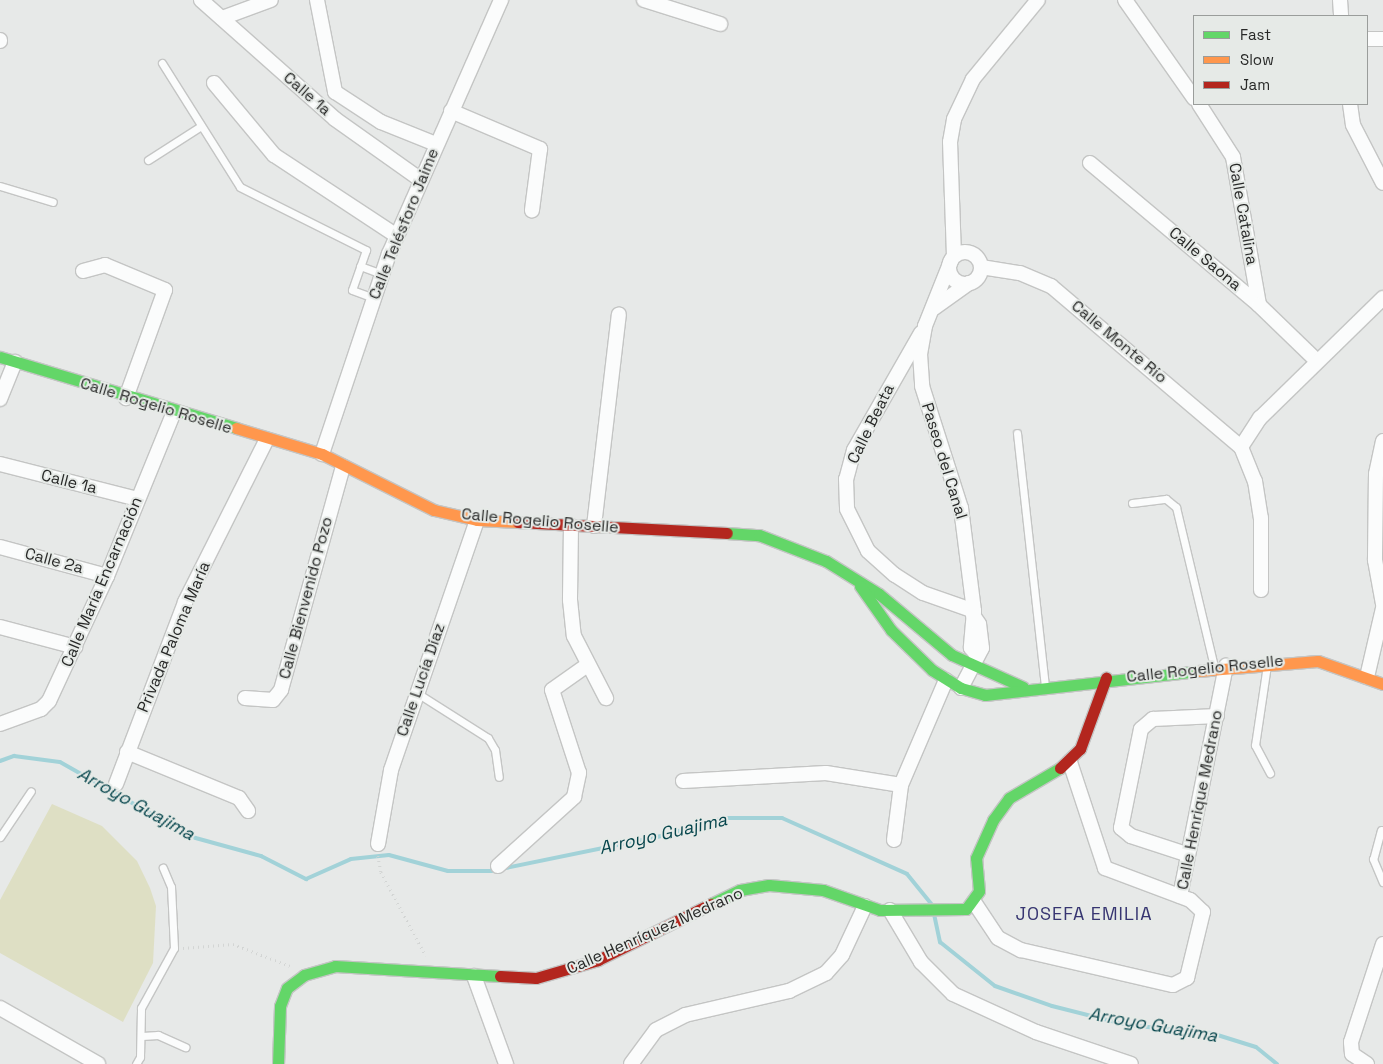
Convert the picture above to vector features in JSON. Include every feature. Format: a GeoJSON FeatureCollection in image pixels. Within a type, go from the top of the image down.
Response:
{"type":"FeatureCollection","features":[{"type":"Feature","properties":{"kind":"street","name":"Calle 1a"},"geometry":{"type":"LineString","coordinates":[[201,0],[335,119],[421,180]]}},
{"type":"Feature","properties":{"kind":"street"},"geometry":{"type":"LineString","coordinates":[[222,18],[271,0]]}},
{"type":"Feature","properties":{"kind":"street"},"geometry":{"type":"LineString","coordinates":[[317,0],[328,72],[335,92],[349,103],[436,144]]}},
{"type":"Feature","properties":{"kind":"street","name":"Calle Telésforo Jaime"},"geometry":{"type":"LineString","coordinates":[[322,454],[382,274],[436,144],[501,0]]}},
{"type":"Feature","properties":{"kind":"street"},"geometry":{"type":"LineString","coordinates":[[644,0],[720,24]]}},
{"type":"Feature","properties":{"kind":"street","name":"Paseo del Canal"},"geometry":{"type":"LineString","coordinates":[[974,661],[971,648],[973,613],[961,508],[922,386],[925,326],[952,259],[950,142],[954,119],[974,79],[1038,0]]}},
{"type":"Feature","properties":{"kind":"street"},"geometry":{"type":"LineString","coordinates":[[1125,0],[1193,97]]}},
{"type":"Feature","properties":{"kind":"street"},"geometry":{"type":"LineString","coordinates":[[1136,15],[1141,0]]}},
{"type":"Feature","properties":{"kind":"street"},"geometry":{"type":"LineString","coordinates":[[1340,0],[1341,15]]}},
{"type":"Feature","properties":{"kind":"street"},"geometry":{"type":"LineString","coordinates":[[1368,39],[1383,39]]}},
{"type":"Feature","properties":{"kind":"street"},"geometry":{"type":"LineString","coordinates":[[214,83],[274,154],[397,236]]}},
{"type":"Feature","properties":{"kind":"street"},"geometry":{"type":"LineString","coordinates":[[335,119],[349,103]]}},
{"type":"Feature","properties":{"kind":"street","name":"Calle Catalina"},"geometry":{"type":"LineString","coordinates":[[1200,105],[1234,157],[1259,305]]}},
{"type":"Feature","properties":{"kind":"street"},"geometry":{"type":"LineString","coordinates":[[1350,105],[1353,125],[1383,182]]}},
{"type":"Feature","properties":{"kind":"street"},"geometry":{"type":"LineString","coordinates":[[451,111],[540,149],[532,210]]}},
{"type":"Feature","properties":{"kind":"street","name":"Calle Saona"},"geometry":{"type":"LineString","coordinates":[[1090,163],[1259,305],[1317,361]]}},
{"type":"Feature","properties":{"kind":"street"},"geometry":{"type":"LineString","coordinates":[[969,283],[954,280],[952,259],[973,254],[981,267]]}},
{"type":"Feature","properties":{"kind":"street"},"geometry":{"type":"LineString","coordinates":[[83,271],[105,265],[165,290],[126,398]]}},
{"type":"Feature","properties":{"kind":"street","name":"Paseo del Canal"},"geometry":{"type":"LineString","coordinates":[[933,309],[969,283],[981,267]]}},
{"type":"Feature","properties":{"kind":"street","name":"Calle Monte Río"},"geometry":{"type":"LineString","coordinates":[[981,267],[1020,273],[1051,286],[1241,447],[1255,481],[1261,518],[1261,590]]}},
{"type":"Feature","properties":{"kind":"street"},"geometry":{"type":"LineString","coordinates":[[1241,447],[1260,418],[1383,298]]}},
{"type":"Feature","properties":{"kind":"street"},"geometry":{"type":"LineString","coordinates":[[594,526],[619,314]]}},
{"type":"Feature","properties":{"kind":"street","name":"Calle Beata"},"geometry":{"type":"LineString","coordinates":[[925,326],[854,450],[846,479],[847,509],[868,551],[895,575],[923,593],[973,613]]}},
{"type":"Feature","properties":{"kind":"street","name":"Calle Rogelio Roselle"},"geometry":{"type":"LineString","coordinates":[[0,358],[266,441],[322,454],[434,510],[477,520],[759,535],[810,552],[857,580],[974,661],[1023,687]]}},
{"type":"Feature","properties":{"kind":"street"},"geometry":{"type":"LineString","coordinates":[[0,399],[15,362]]}},
{"type":"Feature","properties":{"kind":"street","name":"Calle María Encarnación"},"geometry":{"type":"LineString","coordinates":[[0,724],[41,709],[74,647],[108,576],[137,499],[174,412]]}},
{"type":"Feature","properties":{"kind":"street","name":"Privada Paloma María"},"geometry":{"type":"LineString","coordinates":[[116,784],[185,602],[266,441]]}},
{"type":"Feature","properties":{"kind":"street"},"geometry":{"type":"LineString","coordinates":[[1367,677],[1383,606],[1375,560],[1376,474],[1383,441]]}},
{"type":"Feature","properties":{"kind":"street","name":"Calle 1a"},"geometry":{"type":"LineString","coordinates":[[0,464],[137,499]]}},
{"type":"Feature","properties":{"kind":"street","name":"Calle Bienvenido Pozo"},"geometry":{"type":"LineString","coordinates":[[245,698],[273,700],[281,690],[343,466]]}},
{"type":"Feature","properties":{"kind":"street","name":"Calle Lucía Díaz"},"geometry":{"type":"LineString","coordinates":[[378,844],[391,770],[415,692],[477,520]]}},
{"type":"Feature","properties":{"kind":"street"},"geometry":{"type":"LineString","coordinates":[[571,526],[570,600],[574,636],[586,666],[606,698]]}},
{"type":"Feature","properties":{"kind":"street","name":"Calle 2a"},"geometry":{"type":"LineString","coordinates":[[0,547],[108,576]]}},
{"type":"Feature","properties":{"kind":"street","name":"Calle Rogelio Roselle"},"geometry":{"type":"LineString","coordinates":[[857,580],[892,630],[946,680],[961,688],[985,695],[1023,687],[1267,662],[1318,661],[1383,684]]}},
{"type":"Feature","properties":{"kind":"street"},"geometry":{"type":"LineString","coordinates":[[0,627],[74,647]]}},
{"type":"Feature","properties":{"kind":"street"},"geometry":{"type":"LineString","coordinates":[[961,688],[974,661]]}},
{"type":"Feature","properties":{"kind":"street"},"geometry":{"type":"LineString","coordinates":[[498,866],[574,797],[579,773],[552,690],[586,666]]}},
{"type":"Feature","properties":{"kind":"street","name":"Calle Henrique Medrano"},"geometry":{"type":"LineString","coordinates":[[974,902],[998,938],[1021,950],[1173,985],[1187,978],[1203,918],[1198,905],[1180,896],[1186,854],[1217,716],[1220,666]]}},
{"type":"Feature","properties":{"kind":"street"},"geometry":{"type":"LineString","coordinates":[[974,902],[979,891],[976,858],[993,820],[1009,798],[1070,762],[1080,749],[1106,678]]}},
{"type":"Feature","properties":{"kind":"street"},"geometry":{"type":"LineString","coordinates":[[894,840],[901,785],[946,680]]}},
{"type":"Feature","properties":{"kind":"street"},"geometry":{"type":"LineString","coordinates":[[1186,854],[1131,836],[1121,828],[1141,729],[1152,719],[1217,716]]}},
{"type":"Feature","properties":{"kind":"street"},"geometry":{"type":"LineString","coordinates":[[127,752],[240,798],[248,811]]}},
{"type":"Feature","properties":{"kind":"street"},"geometry":{"type":"LineString","coordinates":[[1070,762],[1105,868],[1180,896]]}},
{"type":"Feature","properties":{"kind":"street"},"geometry":{"type":"LineString","coordinates":[[683,781],[826,773],[901,785]]}},
{"type":"Feature","properties":{"kind":"street","name":"Calle Henríquez Medrano"},"geometry":{"type":"LineString","coordinates":[[278,1064],[280,1006],[287,988],[304,975],[335,966],[474,976],[536,978],[564,972],[740,890],[796,885],[865,906],[890,910],[944,911],[966,909],[974,902]]}},
{"type":"Feature","properties":{"kind":"street"},"geometry":{"type":"LineString","coordinates":[[631,1064],[656,1030],[685,1015],[789,991],[826,973],[842,955],[865,906]]}},
{"type":"Feature","properties":{"kind":"street"},"geometry":{"type":"LineString","coordinates":[[890,910],[922,962],[953,994],[1036,1032],[1131,1064]]}},
{"type":"Feature","properties":{"kind":"street"},"geometry":{"type":"LineString","coordinates":[[1365,1064],[1352,1054],[1351,1042],[1380,963],[1383,944]]}},
{"type":"Feature","properties":{"kind":"street"},"geometry":{"type":"LineString","coordinates":[[474,976],[506,1064]]}},
{"type":"Feature","properties":{"kind":"street"},"geometry":{"type":"LineString","coordinates":[[0,1008],[98,1064]]}},
{"type":"Feature","properties":{"kind":"lane"},"geometry":{"type":"LineString","coordinates":[[162,63],[240,187],[366,250],[352,290],[374,298]]}},
{"type":"Feature","properties":{"kind":"lane"},"geometry":{"type":"LineString","coordinates":[[148,160],[201,126]]}},
{"type":"Feature","properties":{"kind":"lane"},"geometry":{"type":"LineString","coordinates":[[0,186],[53,202]]}},
{"type":"Feature","properties":{"kind":"lane"},"geometry":{"type":"LineString","coordinates":[[360,266],[382,274]]}},
{"type":"Feature","properties":{"kind":"lane"},"geometry":{"type":"LineString","coordinates":[[1017,433],[1045,685]]}},
{"type":"Feature","properties":{"kind":"lane"},"geometry":{"type":"LineString","coordinates":[[1132,503],[1166,499],[1176,507],[1220,666]]}},
{"type":"Feature","properties":{"kind":"lane"},"geometry":{"type":"LineString","coordinates":[[1267,662],[1255,745],[1270,773]]}},
{"type":"Feature","properties":{"kind":"lane"},"geometry":{"type":"LineString","coordinates":[[415,692],[488,738],[495,750],[499,777]]}},
{"type":"Feature","properties":{"kind":"lane"},"geometry":{"type":"LineString","coordinates":[[0,836],[31,791]]}},
{"type":"Feature","properties":{"kind":"lane"},"geometry":{"type":"LineString","coordinates":[[1380,830],[1373,860],[1383,882]]}},
{"type":"Feature","properties":{"kind":"lane"},"geometry":{"type":"LineString","coordinates":[[136,1064],[142,1036],[140,1008],[174,948],[173,902],[162,868]]}},
{"type":"Feature","properties":{"kind":"lane"},"geometry":{"type":"LineString","coordinates":[[142,1036],[158,1035],[185,1047]]}},
{"type":"Feature","properties":{"kind":"path"},"geometry":{"type":"LineString","coordinates":[[378,862],[434,972]]}},
{"type":"Feature","properties":{"kind":"path"},"geometry":{"type":"LineString","coordinates":[[174,948],[212,949],[233,944],[304,975]]}},
{"type":"Feature","properties":{"kind":"green space"},"geometry":{"type":"Polygon","coordinates":[[[52,804],[102,826],[137,861],[156,906],[153,963],[123,1022],[0,953],[0,900],[52,804]]]}},
{"type":"Feature","properties":{"kind":"waterway","name":"Arroyo Guajima"},"geometry":{"type":"LineString","coordinates":[[0,761],[14,756],[60,762],[192,837],[261,856],[306,879],[351,859],[389,855],[448,871],[491,871],[661,836],[724,818],[782,818],[907,874],[932,905]]}},
{"type":"Feature","properties":{"kind":"waterway","name":"Arroyo Guajima"},"geometry":{"type":"LineString","coordinates":[[934,914],[940,942],[995,986],[1052,1006],[1127,1025],[1211,1033],[1256,1047],[1277,1064]]}},
{"type":"Feature","properties":{"kind":"traffic: fast"},"geometry":{"type":"LineString","coordinates":[[0,357],[236,428]]}},
{"type":"Feature","properties":{"kind":"traffic: fast"},"geometry":{"type":"LineString","coordinates":[[727,533],[759,535],[826,561],[879,594],[952,655],[1023,687]]}},
{"type":"Feature","properties":{"kind":"traffic: fast"},"geometry":{"type":"LineString","coordinates":[[860,586],[891,630],[932,670],[961,688],[985,695],[1198,671]]}},
{"type":"Feature","properties":{"kind":"traffic: fast"},"geometry":{"type":"LineString","coordinates":[[711,904],[740,890],[769,885],[823,890],[880,910],[966,909],[979,891],[976,858],[993,820],[1009,798],[1060,768]]}},
{"type":"Feature","properties":{"kind":"traffic: fast"},"geometry":{"type":"LineString","coordinates":[[278,1064],[280,1006],[287,988],[304,975],[335,966],[500,976]]}},
{"type":"Feature","properties":{"kind":"traffic: slow"},"geometry":{"type":"LineString","coordinates":[[236,428],[322,454],[434,510],[477,520],[518,522]]}},
{"type":"Feature","properties":{"kind":"traffic: slow"},"geometry":{"type":"LineString","coordinates":[[1198,671],[1318,661],[1383,684]]}},
{"type":"Feature","properties":{"kind":"traffic: jam"},"geometry":{"type":"LineString","coordinates":[[518,522],[727,533]]}},
{"type":"Feature","properties":{"kind":"traffic: jam"},"geometry":{"type":"LineString","coordinates":[[1060,768],[1080,749],[1106,678]]}},
{"type":"Feature","properties":{"kind":"traffic: jam"},"geometry":{"type":"LineString","coordinates":[[500,976],[536,978],[598,960],[711,904]]}},
{"type":"Feature","properties":{"kind":"district","name":"JOSEFA EMILIA"},"geometry":{"type":"Point","coordinates":[1084,914]}}]}
